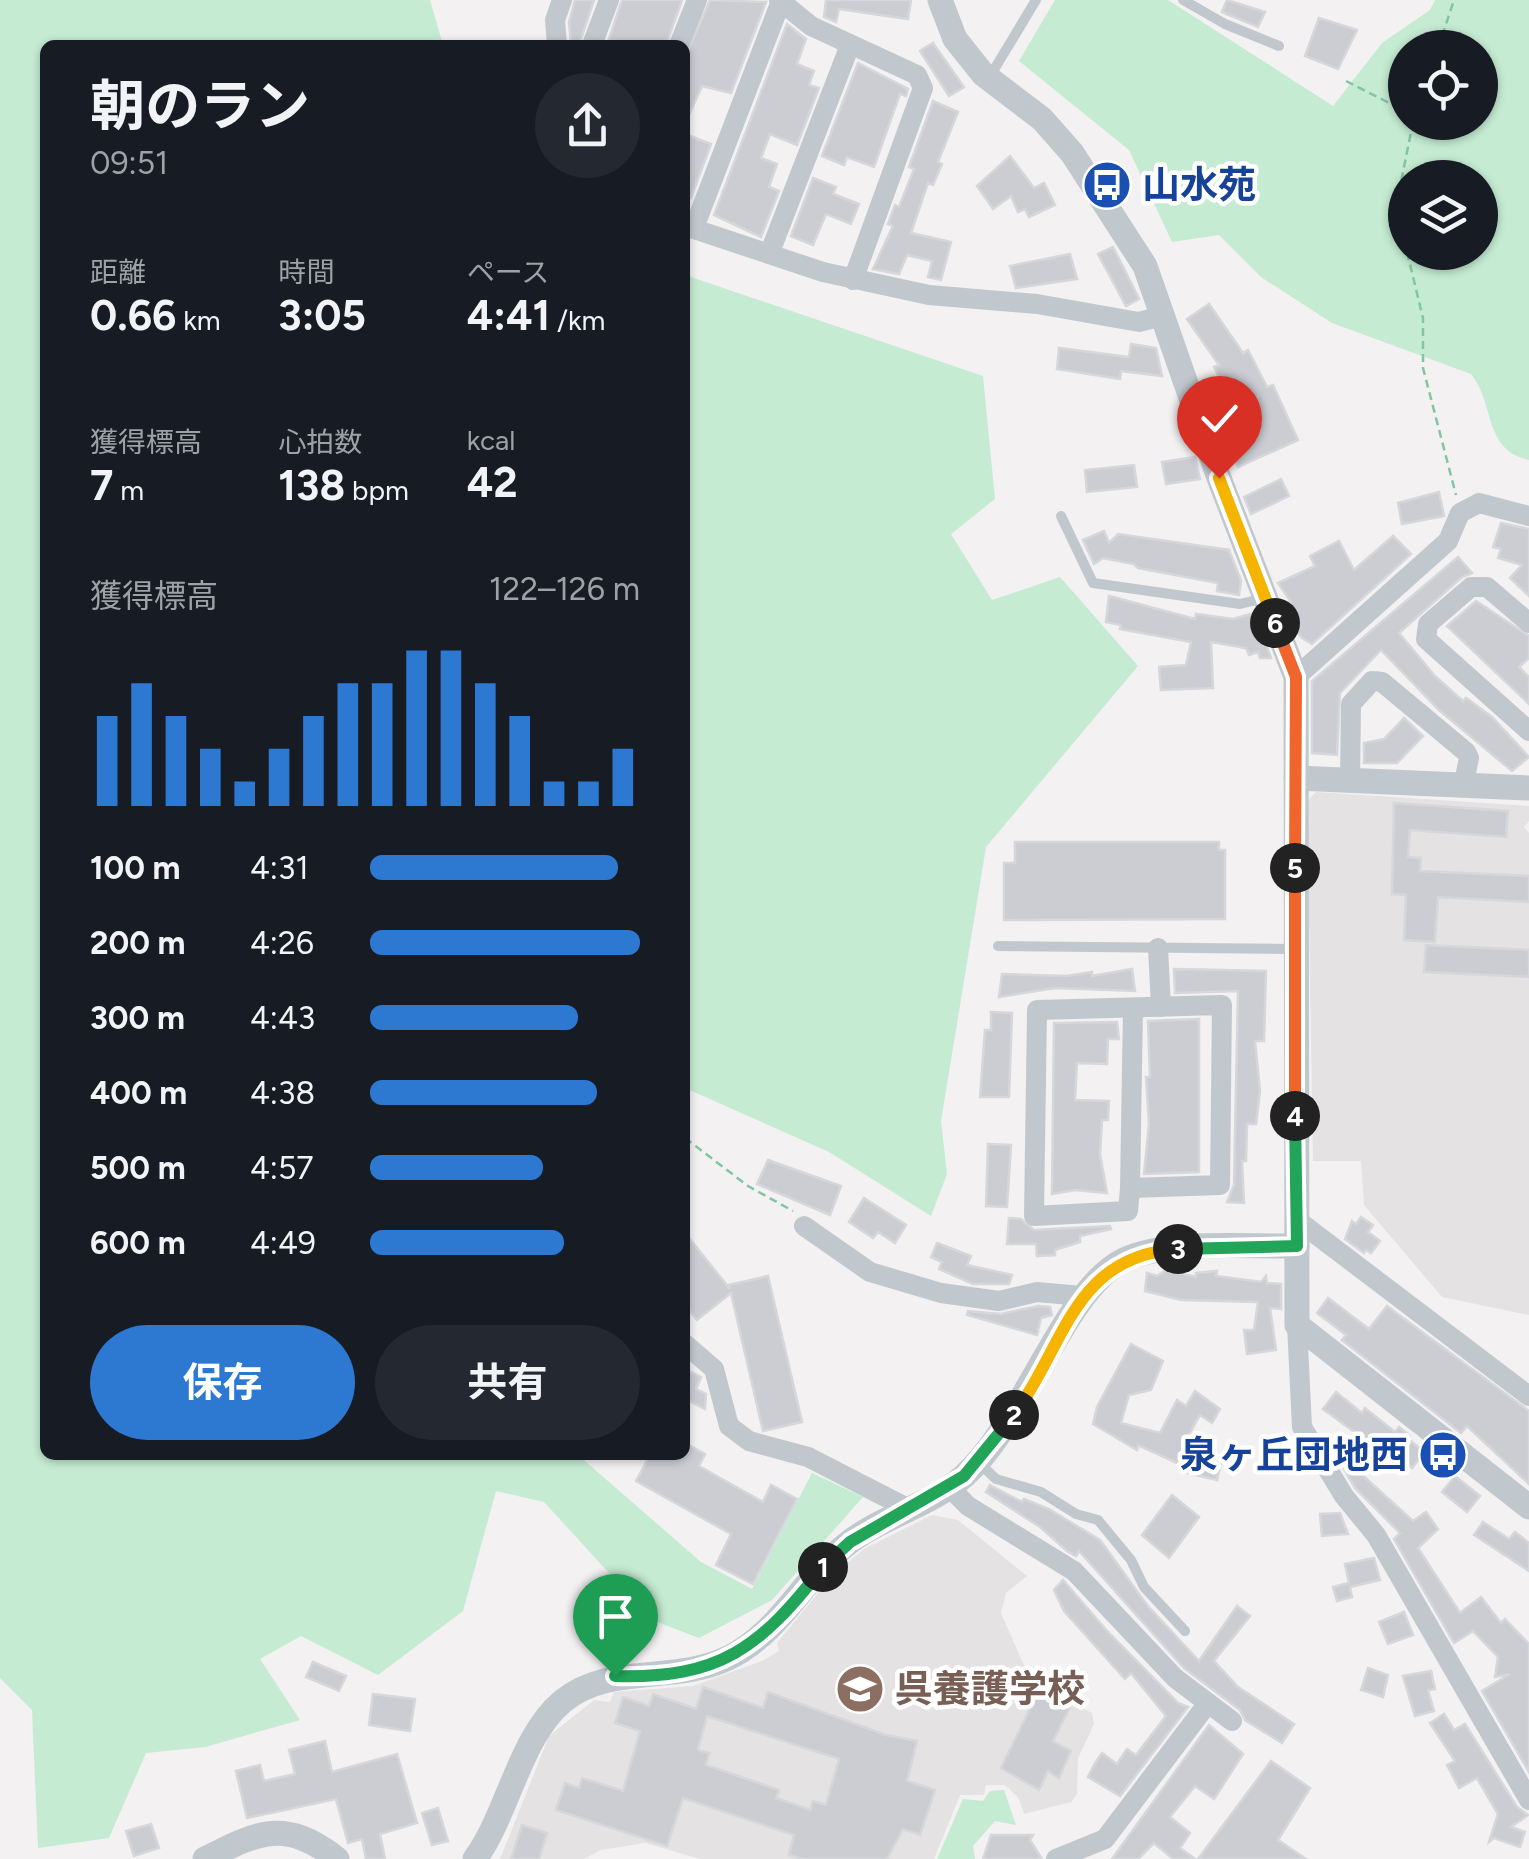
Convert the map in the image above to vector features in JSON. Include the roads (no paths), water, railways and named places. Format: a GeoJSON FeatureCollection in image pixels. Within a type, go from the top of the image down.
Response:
{"type":"FeatureCollection","features":[{"type":"Feature","properties":{"kind":"street"},"geometry":{"type":"LineString","coordinates":[[557,40],[555,20],[562,0]]}},
{"type":"Feature","properties":{"kind":"street"},"geometry":{"type":"LineString","coordinates":[[594,40],[609,0]]}},
{"type":"Feature","properties":{"kind":"street"},"geometry":{"type":"LineString","coordinates":[[681,40],[696,0]]}},
{"type":"Feature","properties":{"kind":"street"},"geometry":{"type":"LineString","coordinates":[[940,0],[956,39],[989,78],[1042,118],[1072,152],[1144,266],[1296,677],[1297,1326],[1302,1427],[1344,1496],[1376,1535],[1529,1800]]}},
{"type":"Feature","properties":{"kind":"street"},"geometry":{"type":"LineString","coordinates":[[690,225],[780,1],[811,26],[917,75],[923,88],[853,280]]}},
{"type":"Feature","properties":{"kind":"street"},"geometry":{"type":"LineString","coordinates":[[770,252],[850,45]]}},
{"type":"Feature","properties":{"kind":"street"},"geometry":{"type":"LineString","coordinates":[[690,227],[853,280],[929,295],[1037,304],[1140,322],[1162,316]]}},
{"type":"Feature","properties":{"kind":"street"},"geometry":{"type":"LineString","coordinates":[[1296,677],[1448,541],[1460,513],[1479,503],[1529,516]]}},
{"type":"Feature","properties":{"kind":"street"},"geometry":{"type":"LineString","coordinates":[[1529,623],[1487,587],[1471,587],[1428,624],[1426,639],[1529,731]]}},
{"type":"Feature","properties":{"kind":"street"},"geometry":{"type":"LineString","coordinates":[[1350,779],[1351,704],[1372,681],[1382,682],[1466,752],[1469,758],[1463,786]]}},
{"type":"Feature","properties":{"kind":"street"},"geometry":{"type":"LineString","coordinates":[[1296,778],[1529,788]]}},
{"type":"Feature","properties":{"kind":"street"},"geometry":{"type":"LineString","coordinates":[[1158,948],[1161,1007]]}},
{"type":"Feature","properties":{"kind":"street"},"geometry":{"type":"LineString","coordinates":[[1130,1188],[1220,1185],[1222,1006],[1037,1010],[1034,1216],[1128,1211],[1133,1008]]}},
{"type":"Feature","properties":{"kind":"street"},"geometry":{"type":"LineString","coordinates":[[804,1221],[870,1272],[941,1292],[999,1301],[1037,1292],[1082,1296]]}},
{"type":"Feature","properties":{"kind":"street"},"geometry":{"type":"LineString","coordinates":[[475,1859],[541,1726],[560,1703],[586,1686],[615,1676],[674,1674],[728,1658],[784,1616],[828,1560],[850,1542],[949,1487],[978,1461],[1021,1406],[1082,1296],[1107,1271],[1126,1259],[1154,1251],[1297,1232],[1529,1396]]}},
{"type":"Feature","properties":{"kind":"street"},"geometry":{"type":"LineString","coordinates":[[1297,1326],[1529,1507]]}},
{"type":"Feature","properties":{"kind":"street"},"geometry":{"type":"LineString","coordinates":[[690,1348],[714,1369],[729,1426],[749,1440],[808,1458],[909,1509]]}},
{"type":"Feature","properties":{"kind":"street"},"geometry":{"type":"LineString","coordinates":[[949,1487],[968,1506],[1074,1571],[1175,1678],[1232,1721]]}},
{"type":"Feature","properties":{"kind":"street"},"geometry":{"type":"LineString","coordinates":[[1056,1859],[1105,1839],[1208,1704]]}},
{"type":"Feature","properties":{"kind":"street"},"geometry":{"type":"LineString","coordinates":[[205,1859],[248,1838],[285,1832],[315,1842],[335,1858]]}},
{"type":"Feature","properties":{"kind":"lane"},"geometry":{"type":"LineString","coordinates":[[989,78],[1036,0]]}},
{"type":"Feature","properties":{"kind":"lane"},"geometry":{"type":"LineString","coordinates":[[1183,0],[1225,24],[1279,46]]}},
{"type":"Feature","properties":{"kind":"lane"},"geometry":{"type":"LineString","coordinates":[[1061,516],[1093,583],[1240,604],[1265,598]]}},
{"type":"Feature","properties":{"kind":"lane"},"geometry":{"type":"LineString","coordinates":[[998,946],[1294,949]]}},
{"type":"Feature","properties":{"kind":"lane"},"geometry":{"type":"LineString","coordinates":[[978,1461],[996,1479],[1041,1492],[1076,1514],[1098,1520],[1131,1560],[1144,1586],[1185,1631]]}},
{"type":"Feature","properties":{"kind":"place","name":"山水苑"},"geometry":{"type":"Point","coordinates":[1107,185]}},
{"type":"Feature","properties":{"kind":"place","name":"泉ヶ丘団地西"},"geometry":{"type":"Point","coordinates":[1443,1455]}},
{"type":"Feature","properties":{"kind":"place","name":"呉養護学校"},"geometry":{"type":"Point","coordinates":[860,1689]}}]}
